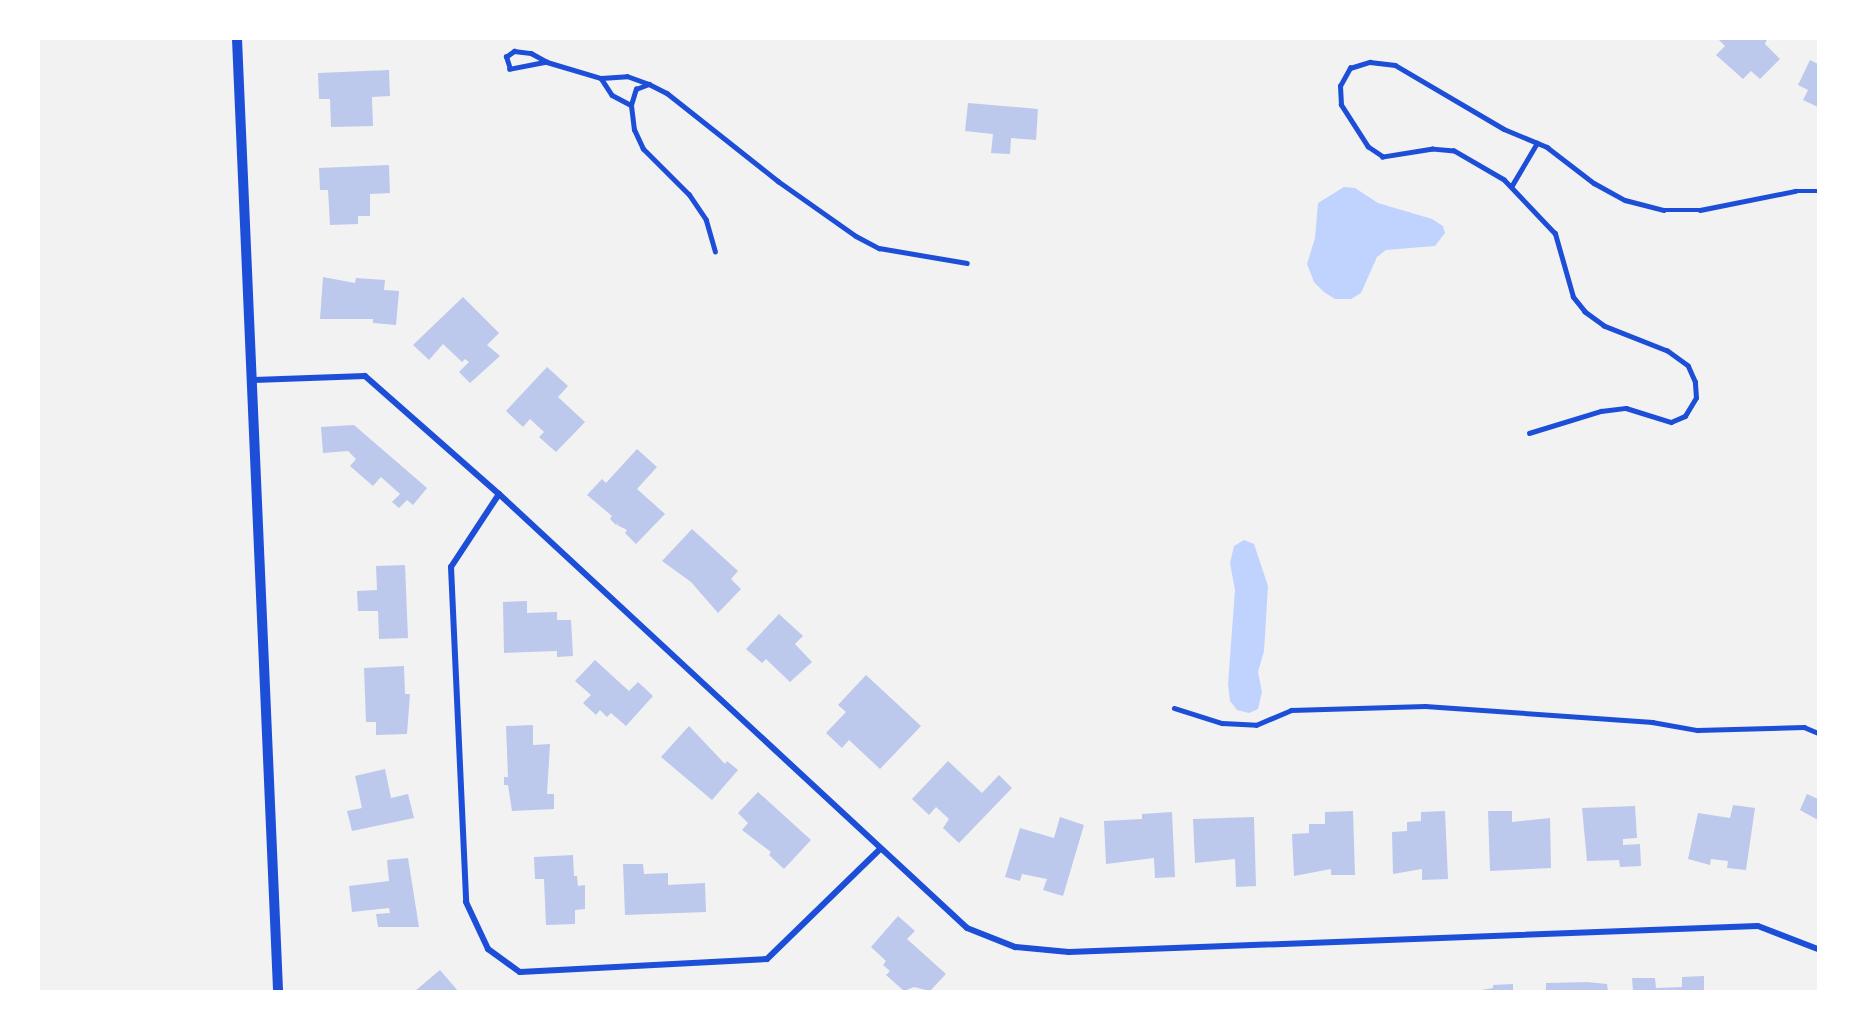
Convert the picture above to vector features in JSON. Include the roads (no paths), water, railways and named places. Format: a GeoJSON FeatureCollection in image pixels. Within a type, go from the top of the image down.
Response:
{"type":"FeatureCollection","features":[{"type":"Feature","properties":{"kind":"street"},"geometry":{"type":"LineString","coordinates":[[237,39],[278,991]]}},
{"type":"Feature","properties":{"kind":"street"},"geometry":{"type":"LineString","coordinates":[[250,381],[365,376],[499,494],[879,850],[967,928],[1015,947],[1069,952],[1758,926],[1818,949]]}},
{"type":"Feature","properties":{"kind":"street"},"geometry":{"type":"LineString","coordinates":[[499,494],[451,567],[466,902],[488,949],[520,972],[767,960],[879,850]]}},
{"type":"Feature","properties":{"kind":"lane"},"geometry":{"type":"LineString","coordinates":[[547,62],[510,69],[506,57],[514,51],[531,53],[547,62],[601,78],[627,76],[649,84],[667,93],[778,181],[856,236],[879,248],[967,263]]}},
{"type":"Feature","properties":{"kind":"lane"},"geometry":{"type":"LineString","coordinates":[[1529,433],[1601,411],[1626,408],[1671,422],[1686,416],[1696,398],[1695,382],[1688,366],[1666,351],[1604,326],[1585,312],[1573,297],[1555,234],[1511,187],[1476,161],[1454,151],[1433,150],[1383,157],[1368,147],[1341,105],[1340,86],[1350,68],[1370,62],[1395,65],[1495,124],[1537,143],[1625,200],[1664,210],[1700,210],[1795,191],[1818,191]]}},
{"type":"Feature","properties":{"kind":"lane"},"geometry":{"type":"LineString","coordinates":[[601,78],[612,95],[631,105]]}},
{"type":"Feature","properties":{"kind":"lane"},"geometry":{"type":"LineString","coordinates":[[649,84],[636,89],[631,105],[634,130],[643,149],[689,195],[706,220],[715,252]]}},
{"type":"Feature","properties":{"kind":"lane"},"geometry":{"type":"LineString","coordinates":[[1511,187],[1537,143]]}},
{"type":"Feature","properties":{"kind":"lane"},"geometry":{"type":"LineString","coordinates":[[1174,708],[1233,724],[1256,724],[1291,710],[1425,706],[1652,722],[1697,730],[1804,727],[1818,733]]}},
{"type":"Feature","properties":{"kind":"water"},"geometry":{"type":"Polygon","coordinates":[[[1344,187],[1355,188],[1378,203],[1432,219],[1443,226],[1445,233],[1435,246],[1386,250],[1377,257],[1361,293],[1351,299],[1335,299],[1314,282],[1307,264],[1315,238],[1318,203],[1344,187]]]}},
{"type":"Feature","properties":{"kind":"water"},"geometry":{"type":"Polygon","coordinates":[[[1244,540],[1254,544],[1268,586],[1264,651],[1258,672],[1262,692],[1258,709],[1249,713],[1237,710],[1230,701],[1228,684],[1235,590],[1230,563],[1234,546],[1244,540]]]}}]}
